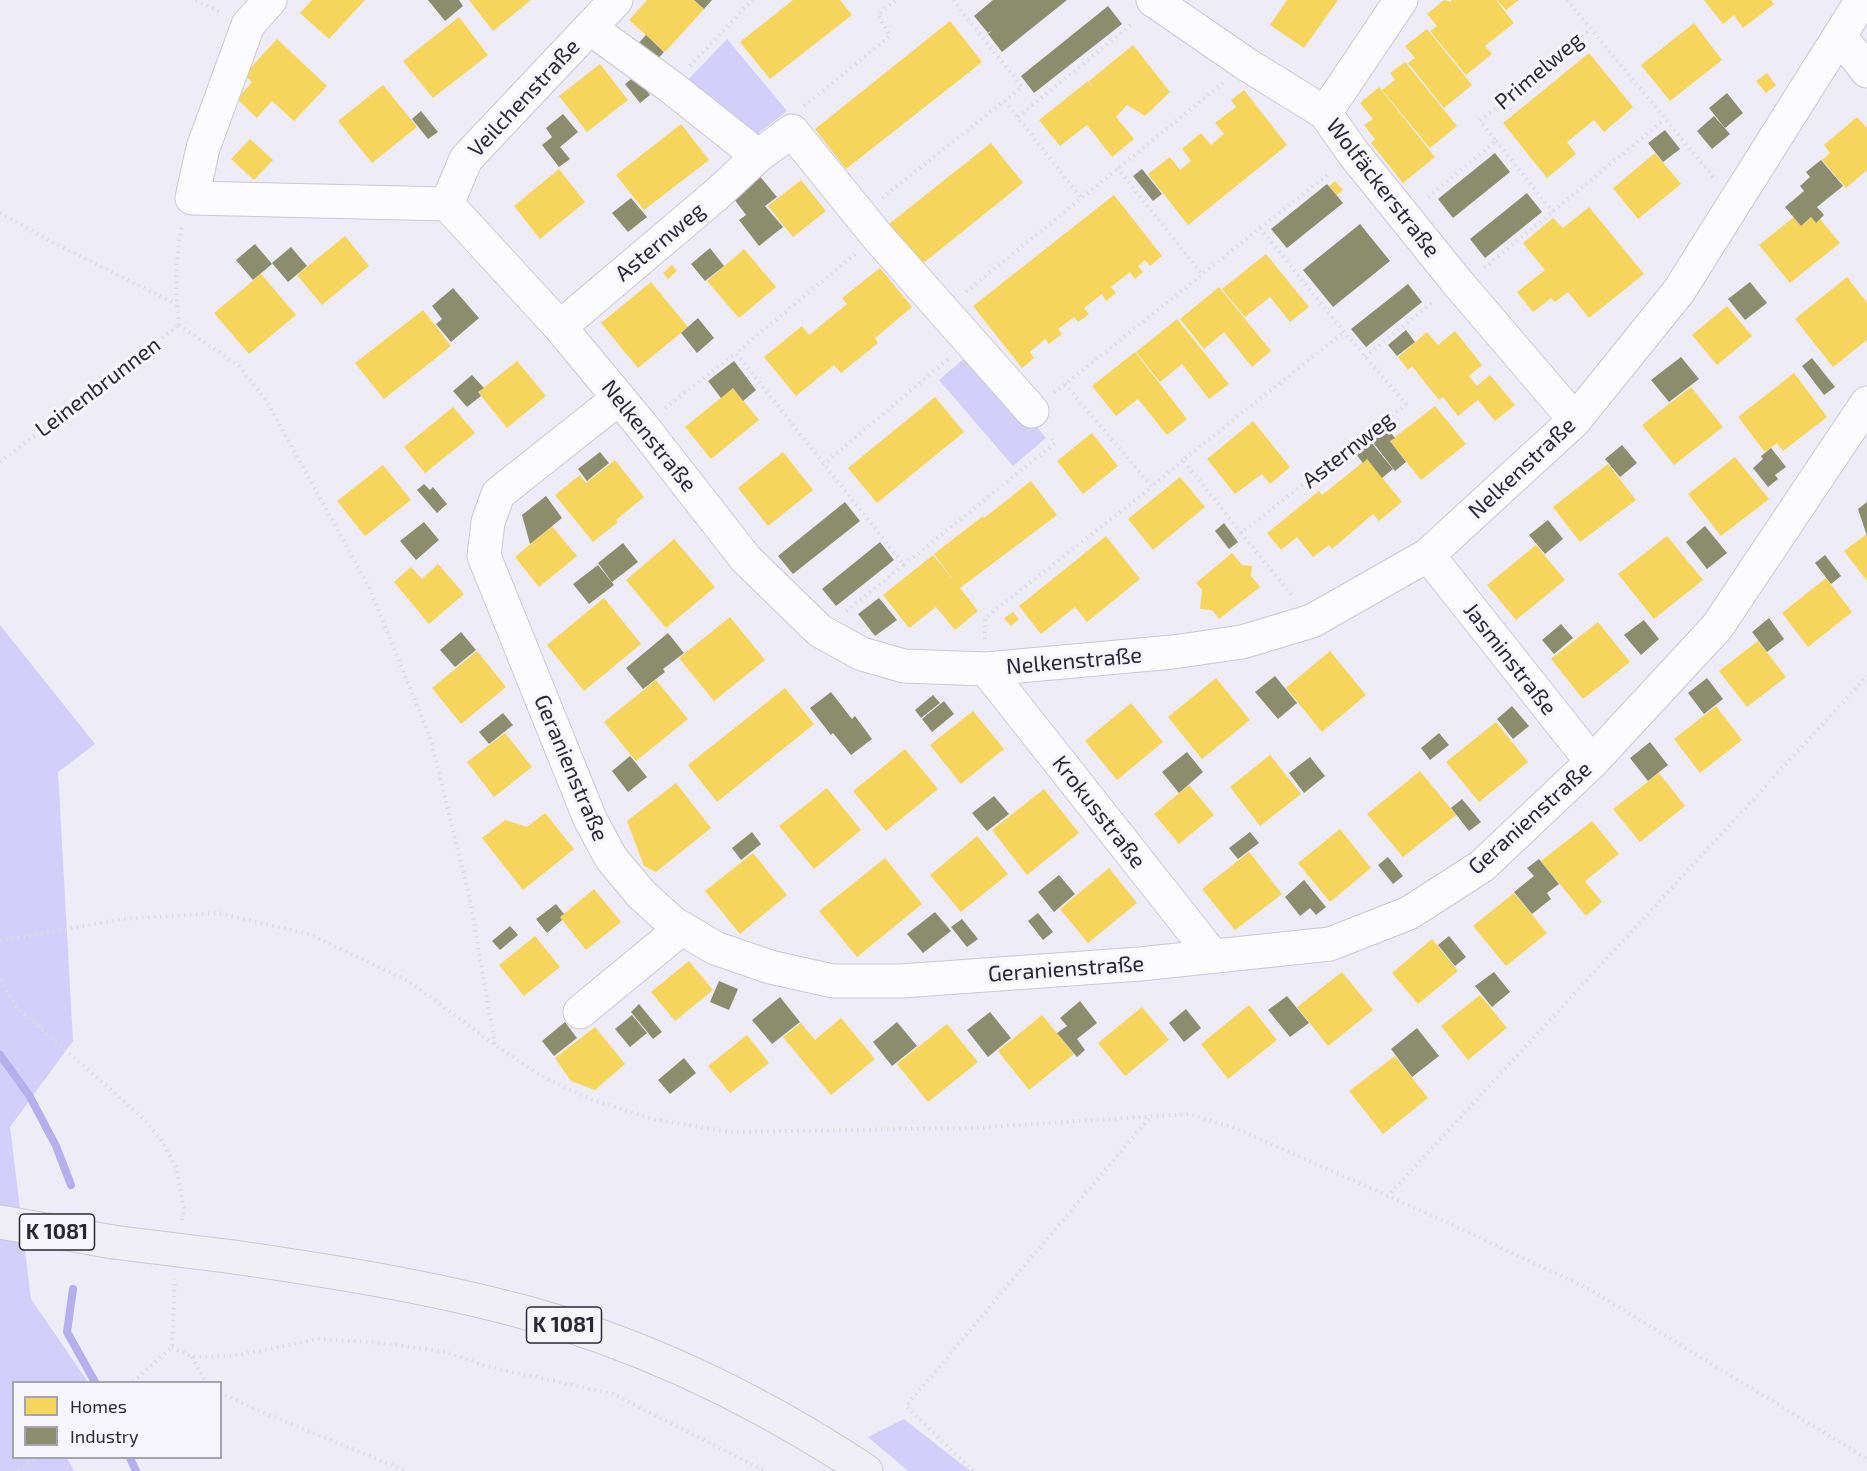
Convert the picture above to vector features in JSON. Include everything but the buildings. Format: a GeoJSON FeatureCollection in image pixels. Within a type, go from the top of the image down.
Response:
{"type":"FeatureCollection","features":[{"type":"Feature","properties":{"kind":"main road","name":"K 1081"},"geometry":{"type":"LineString","coordinates":[[0,1222],[113,1242],[334,1272],[428,1289],[523,1312],[585,1332],[708,1381],[810,1436],[866,1471]]}},
{"type":"Feature","properties":{"kind":"street"},"geometry":{"type":"LineString","coordinates":[[270,0],[248,25],[203,148],[192,198],[447,204]]}},
{"type":"Feature","properties":{"kind":"street","name":"Veilchenstraße"},"geometry":{"type":"LineString","coordinates":[[447,204],[466,159],[616,0]]}},
{"type":"Feature","properties":{"kind":"street"},"geometry":{"type":"LineString","coordinates":[[1325,113],[1401,0]]}},
{"type":"Feature","properties":{"kind":"street","name":"Nelkenstraße"},"geometry":{"type":"LineString","coordinates":[[447,204],[560,327],[642,426],[746,559],[820,631],[862,654],[904,666],[986,669],[1173,652],[1242,642],[1312,621],[1428,555],[1575,420],[1678,291],[1736,203],[1862,0]]}},
{"type":"Feature","properties":{"kind":"street","name":"Wolfäckerstraße"},"geometry":{"type":"LineString","coordinates":[[1155,2],[1246,64],[1325,113],[1404,217],[1575,420]]}},
{"type":"Feature","properties":{"kind":"street"},"geometry":{"type":"LineString","coordinates":[[590,28],[671,87],[758,156]]}},
{"type":"Feature","properties":{"kind":"street"},"geometry":{"type":"LineString","coordinates":[[1840,36],[1867,71]]}},
{"type":"Feature","properties":{"kind":"street"},"geometry":{"type":"LineString","coordinates":[[792,130],[868,226],[1032,411]]}},
{"type":"Feature","properties":{"kind":"street","name":"Asternweg"},"geometry":{"type":"LineString","coordinates":[[560,327],[717,194],[758,156],[792,130]]}},
{"type":"Feature","properties":{"kind":"street","name":"Geranienstraße"},"geometry":{"type":"LineString","coordinates":[[620,399],[498,494],[488,522],[483,556],[590,819],[611,858],[641,894],[674,923],[715,948],[770,967],[833,981],[901,981],[1140,964],[1330,944],[1409,914],[1482,866],[1592,762],[1717,627],[1867,403]]}},
{"type":"Feature","properties":{"kind":"street","name":"Jasminstraße"},"geometry":{"type":"LineString","coordinates":[[1428,555],[1592,762]]}},
{"type":"Feature","properties":{"kind":"street","name":"Krokusstraße"},"geometry":{"type":"LineString","coordinates":[[986,669],[1212,956]]}},
{"type":"Feature","properties":{"kind":"street"},"geometry":{"type":"LineString","coordinates":[[579,1012],[682,928]]}},
{"type":"Feature","properties":{"kind":"path"},"geometry":{"type":"LineString","coordinates":[[671,87],[752,0]]}},
{"type":"Feature","properties":{"kind":"path"},"geometry":{"type":"LineString","coordinates":[[792,130],[784,123],[890,36],[878,15],[896,0]]}},
{"type":"Feature","properties":{"kind":"path"},"geometry":{"type":"LineString","coordinates":[[642,426],[736,353],[868,226],[1022,87],[953,0]]}},
{"type":"Feature","properties":{"kind":"path","name":"Primelweg"},"geometry":{"type":"LineString","coordinates":[[1567,0],[1664,120],[1736,203]]}},
{"type":"Feature","properties":{"kind":"path"},"geometry":{"type":"LineString","coordinates":[[1018,117],[1155,2]]}},
{"type":"Feature","properties":{"kind":"path","name":"Primelweg"},"geometry":{"type":"LineString","coordinates":[[1553,212],[1480,121],[1590,29]]}},
{"type":"Feature","properties":{"kind":"path"},"geometry":{"type":"LineString","coordinates":[[942,311],[1246,64]]}},
{"type":"Feature","properties":{"kind":"path"},"geometry":{"type":"LineString","coordinates":[[1005,100],[1081,198]]}},
{"type":"Feature","properties":{"kind":"path"},"geometry":{"type":"LineString","coordinates":[[1365,357],[1553,212],[1664,120]]}},
{"type":"Feature","properties":{"kind":"path","name":"Primelweg"},"geometry":{"type":"LineString","coordinates":[[1404,217],[1496,141]]}},
{"type":"Feature","properties":{"kind":"path"},"geometry":{"type":"LineString","coordinates":[[820,631],[1055,443],[1032,411],[1354,154]]}},
{"type":"Feature","properties":{"kind":"path"},"geometry":{"type":"LineString","coordinates":[[1118,168],[1202,274]]}},
{"type":"Feature","properties":{"kind":"path","name":"Leinenbrunnen"},"geometry":{"type":"LineString","coordinates":[[0,462],[179,325],[176,304],[177,261],[182,225],[192,198]]}},
{"type":"Feature","properties":{"kind":"path"},"geometry":{"type":"LineString","coordinates":[[0,213],[176,304]]}},
{"type":"Feature","properties":{"kind":"path","name":"Asternweg"},"geometry":{"type":"LineString","coordinates":[[1240,533],[1406,404],[1260,228]]}},
{"type":"Feature","properties":{"kind":"path"},"geometry":{"type":"LineString","coordinates":[[179,325],[238,365],[266,400],[369,587],[430,737],[470,900],[495,1046]]}},
{"type":"Feature","properties":{"kind":"path"},"geometry":{"type":"LineString","coordinates":[[986,669],[985,618],[1344,332]]}},
{"type":"Feature","properties":{"kind":"path"},"geometry":{"type":"LineString","coordinates":[[823,465],[970,341]]}},
{"type":"Feature","properties":{"kind":"path"},"geometry":{"type":"LineString","coordinates":[[736,353],[904,565]]}},
{"type":"Feature","properties":{"kind":"path"},"geometry":{"type":"LineString","coordinates":[[1065,384],[1152,487]]}},
{"type":"Feature","properties":{"kind":"path"},"geometry":{"type":"LineString","coordinates":[[1183,460],[1312,621]]}},
{"type":"Feature","properties":{"kind":"path"},"geometry":{"type":"LineString","coordinates":[[1387,1197],[1867,676]]}},
{"type":"Feature","properties":{"kind":"path"},"geometry":{"type":"LineString","coordinates":[[0,941],[122,919],[219,913],[308,934],[407,980],[495,1046],[540,1075],[590,1100],[653,1119],[730,1132],[971,1128],[1189,1114],[1235,1128],[1442,1220],[1589,1289],[1867,1459]]}},
{"type":"Feature","properties":{"kind":"path"},"geometry":{"type":"LineString","coordinates":[[0,980],[17,1008],[141,1116],[161,1138],[177,1170],[184,1209],[181,1230]]}},
{"type":"Feature","properties":{"kind":"path"},"geometry":{"type":"LineString","coordinates":[[973,1471],[906,1406],[1151,1116]]}},
{"type":"Feature","properties":{"kind":"path"},"geometry":{"type":"LineString","coordinates":[[135,1381],[172,1347],[176,1273]]}},
{"type":"Feature","properties":{"kind":"path"},"geometry":{"type":"LineString","coordinates":[[172,1347],[192,1357],[233,1356],[320,1339],[381,1342],[447,1352],[485,1365],[613,1394],[765,1471]]}},
{"type":"Feature","properties":{"kind":"path"},"geometry":{"type":"LineString","coordinates":[[192,1357],[205,1381]]}},
{"type":"Feature","properties":{"kind":"path"},"geometry":{"type":"LineString","coordinates":[[222,1393],[250,1407],[406,1471]]}},
{"type":"Feature","properties":{"kind":"path"},"geometry":{"type":"LineString","coordinates":[[18,1471],[35,1459]]}},
{"type":"Feature","properties":{"kind":"shaded area"},"geometry":{"type":"Polygon","coordinates":[[[727,39],[787,111],[751,139],[683,85],[727,39]]]}},
{"type":"Feature","properties":{"kind":"shaded area"},"geometry":{"type":"Polygon","coordinates":[[[973,351],[1046,438],[1013,466],[939,380],[973,351]]]}},
{"type":"Feature","properties":{"kind":"shaded area"},"geometry":{"type":"Polygon","coordinates":[[[0,625],[95,744],[58,772],[73,1041],[10,1127],[31,1299],[87,1381],[12,1381],[12,1459],[68,1459],[74,1471],[0,1471],[0,625]]]}},
{"type":"Feature","properties":{"kind":"shaded area"},"geometry":{"type":"Polygon","coordinates":[[[904,1419],[970,1471],[908,1471],[868,1437],[904,1419]]]}},
{"type":"Feature","properties":{"kind":"waterway"},"geometry":{"type":"LineString","coordinates":[[0,1055],[29,1095],[56,1146],[71,1185]]}},
{"type":"Feature","properties":{"kind":"waterway"},"geometry":{"type":"LineString","coordinates":[[73,1289],[67,1332],[94,1381]]}},
{"type":"Feature","properties":{"kind":"waterway"},"geometry":{"type":"LineString","coordinates":[[130,1459],[136,1471]]}}]}
